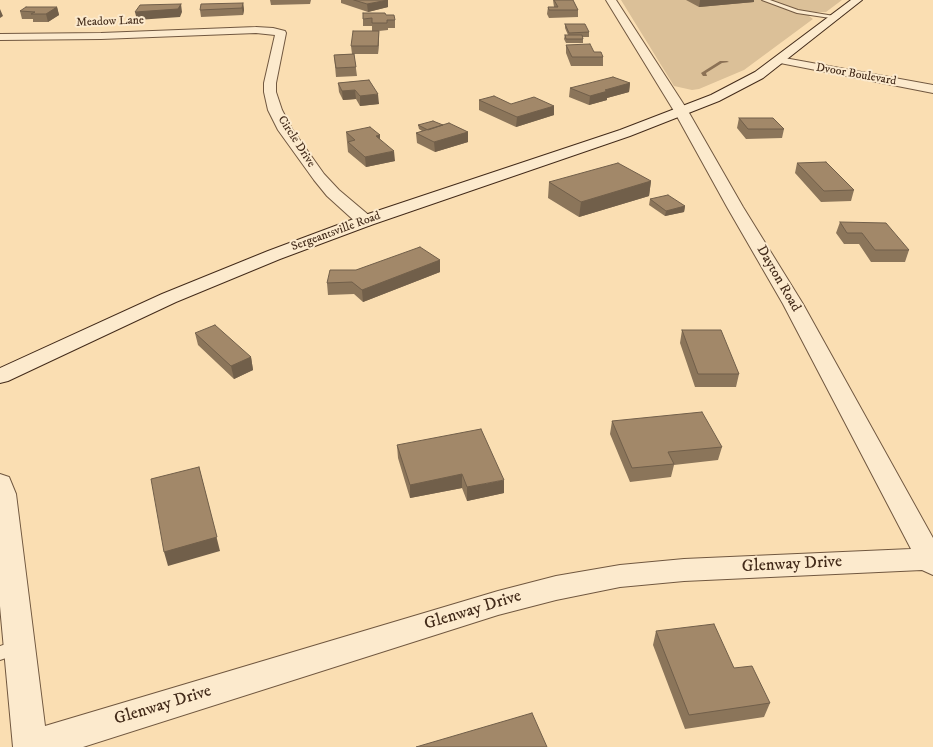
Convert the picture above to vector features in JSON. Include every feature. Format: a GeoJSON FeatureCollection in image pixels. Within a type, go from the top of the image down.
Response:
{"type":"FeatureCollection","features":[{"type":"Feature","properties":{"kind":"street","name":"Dayton Road"},"geometry":{"type":"LineString","coordinates":[[611,0],[681,112],[735,207],[793,304],[932,562]]}},
{"type":"Feature","properties":{"kind":"street","name":"Sergeantsville Road"},"geometry":{"type":"LineString","coordinates":[[0,376],[169,298],[274,255],[365,221],[625,133],[714,98],[759,75],[837,17],[857,0]]}},
{"type":"Feature","properties":{"kind":"street"},"geometry":{"type":"LineString","coordinates":[[256,30],[284,24]]}},
{"type":"Feature","properties":{"kind":"street","name":"Circle Drive"},"geometry":{"type":"LineString","coordinates":[[222,31],[256,30],[281,33],[270,83],[270,92],[276,110],[285,130],[326,186],[365,221]]}},
{"type":"Feature","properties":{"kind":"street","name":"Meadow Lane"},"geometry":{"type":"LineString","coordinates":[[0,37],[101,36],[222,31]]}},
{"type":"Feature","properties":{"kind":"street","name":"Dvoor Boulevard"},"geometry":{"type":"LineString","coordinates":[[779,60],[933,89]]}},
{"type":"Feature","properties":{"kind":"street"},"geometry":{"type":"LineString","coordinates":[[0,483],[3,494],[10,650],[31,747]]}},
{"type":"Feature","properties":{"kind":"street","name":"Glenway Drive"},"geometry":{"type":"LineString","coordinates":[[31,747],[490,605],[556,588],[620,576],[684,570],[932,562]]}},
{"type":"Feature","properties":{"kind":"lane"},"geometry":{"type":"LineString","coordinates":[[765,0],[797,11],[837,17]]}},
{"type":"Feature","properties":{"kind":"shaded area"},"geometry":{"type":"Polygon","coordinates":[[[621,0],[842,0],[826,12],[817,12],[809,16],[813,19],[744,70],[699,89],[692,90],[674,86],[621,0]]]}},
{"type":"Feature","properties":{"kind":"building"},"geometry":{"type":"Polygon","coordinates":[[[354,0],[388,0],[367,4],[354,0]]]}},
{"type":"Feature","properties":{"kind":"building"},"geometry":{"type":"Polygon","coordinates":[[[554,0],[573,0],[578,10],[549,10],[548,7],[558,7],[554,0]]]}},
{"type":"Feature","properties":{"kind":"building"},"geometry":{"type":"Polygon","coordinates":[[[243,3],[242,8],[200,10],[201,4],[243,3]]]}},
{"type":"Feature","properties":{"kind":"building"},"geometry":{"type":"Polygon","coordinates":[[[181,4],[178,9],[135,12],[140,5],[181,4]]]}},
{"type":"Feature","properties":{"kind":"building"},"geometry":{"type":"Polygon","coordinates":[[[26,7],[57,7],[46,14],[31,14],[35,12],[20,11],[26,7]]]}},
{"type":"Feature","properties":{"kind":"building"},"geometry":{"type":"Polygon","coordinates":[[[363,13],[385,13],[386,15],[394,15],[395,20],[387,20],[387,23],[372,23],[372,18],[363,19],[363,13]]]}},
{"type":"Feature","properties":{"kind":"building"},"geometry":{"type":"Polygon","coordinates":[[[565,24],[585,24],[589,32],[569,33],[565,24]]]}},
{"type":"Feature","properties":{"kind":"building"},"geometry":{"type":"Polygon","coordinates":[[[353,31],[379,31],[378,46],[351,46],[353,31]]]}},
{"type":"Feature","properties":{"kind":"building"},"geometry":{"type":"Polygon","coordinates":[[[565,35],[582,35],[583,39],[566,39],[565,35]]]}},
{"type":"Feature","properties":{"kind":"building"},"geometry":{"type":"Polygon","coordinates":[[[590,44],[594,52],[601,52],[603,57],[572,57],[566,45],[590,44]]]}},
{"type":"Feature","properties":{"kind":"building"},"geometry":{"type":"Polygon","coordinates":[[[354,54],[356,67],[336,68],[334,55],[354,54]]]}},
{"type":"Feature","properties":{"kind":"building"},"geometry":{"type":"Polygon","coordinates":[[[613,77],[630,83],[590,96],[570,88],[613,77]]]}},
{"type":"Feature","properties":{"kind":"building"},"geometry":{"type":"Polygon","coordinates":[[[369,80],[378,94],[360,96],[355,90],[342,91],[338,83],[369,80]]]}},
{"type":"Feature","properties":{"kind":"building"},"geometry":{"type":"Polygon","coordinates":[[[494,96],[511,104],[534,97],[554,106],[517,117],[479,100],[494,96]]]}},
{"type":"Feature","properties":{"kind":"building"},"geometry":{"type":"Polygon","coordinates":[[[739,118],[773,118],[784,129],[748,129],[739,118]]]}},
{"type":"Feature","properties":{"kind":"building"},"geometry":{"type":"Polygon","coordinates":[[[433,121],[443,125],[428,130],[418,125],[433,121]]]}},
{"type":"Feature","properties":{"kind":"building"},"geometry":{"type":"Polygon","coordinates":[[[449,123],[468,132],[434,142],[416,133],[449,123]]]}},
{"type":"Feature","properties":{"kind":"building"},"geometry":{"type":"Polygon","coordinates":[[[370,127],[380,135],[376,136],[394,151],[365,157],[348,142],[355,140],[346,132],[370,127]]]}},
{"type":"Feature","properties":{"kind":"building"},"geometry":{"type":"Polygon","coordinates":[[[826,162],[854,190],[824,191],[797,163],[826,162]]]}},
{"type":"Feature","properties":{"kind":"building"},"geometry":{"type":"Polygon","coordinates":[[[618,163],[651,181],[581,202],[549,182],[618,163]]]}},
{"type":"Feature","properties":{"kind":"building"},"geometry":{"type":"Polygon","coordinates":[[[668,195],[685,206],[666,211],[650,199],[668,195]]]}},
{"type":"Feature","properties":{"kind":"building"},"geometry":{"type":"Polygon","coordinates":[[[840,222],[886,223],[909,250],[875,250],[862,233],[847,233],[840,222]]]}},
{"type":"Feature","properties":{"kind":"building"},"geometry":{"type":"Polygon","coordinates":[[[420,247],[440,260],[362,290],[352,282],[327,283],[330,270],[356,270],[420,247]]]}},
{"type":"Feature","properties":{"kind":"building"},"geometry":{"type":"Polygon","coordinates":[[[215,325],[251,357],[231,366],[195,333],[215,325]]]}},
{"type":"Feature","properties":{"kind":"building"},"geometry":{"type":"Polygon","coordinates":[[[682,330],[721,330],[739,374],[698,374],[682,330]]]}},
{"type":"Feature","properties":{"kind":"building"},"geometry":{"type":"Polygon","coordinates":[[[702,412],[722,447],[668,452],[674,464],[632,468],[612,421],[702,412]]]}},
{"type":"Feature","properties":{"kind":"building"},"geometry":{"type":"Polygon","coordinates":[[[481,429],[504,480],[467,487],[462,474],[410,485],[397,445],[481,429]]]}},
{"type":"Feature","properties":{"kind":"building"},"geometry":{"type":"Polygon","coordinates":[[[199,467],[217,537],[164,552],[151,479],[199,467]]]}},
{"type":"Feature","properties":{"kind":"building"},"geometry":{"type":"Polygon","coordinates":[[[714,624],[734,668],[752,666],[770,703],[689,715],[656,631],[714,624]]]}},
{"type":"Feature","properties":{"kind":"building"},"geometry":{"type":"Polygon","coordinates":[[[532,713],[547,747],[416,747],[532,713]]]}},
{"type":"Feature","properties":{"kind":"waterway"},"geometry":{"type":"LineString","coordinates":[[705,75],[703,73],[721,62],[727,62]]}}]}
